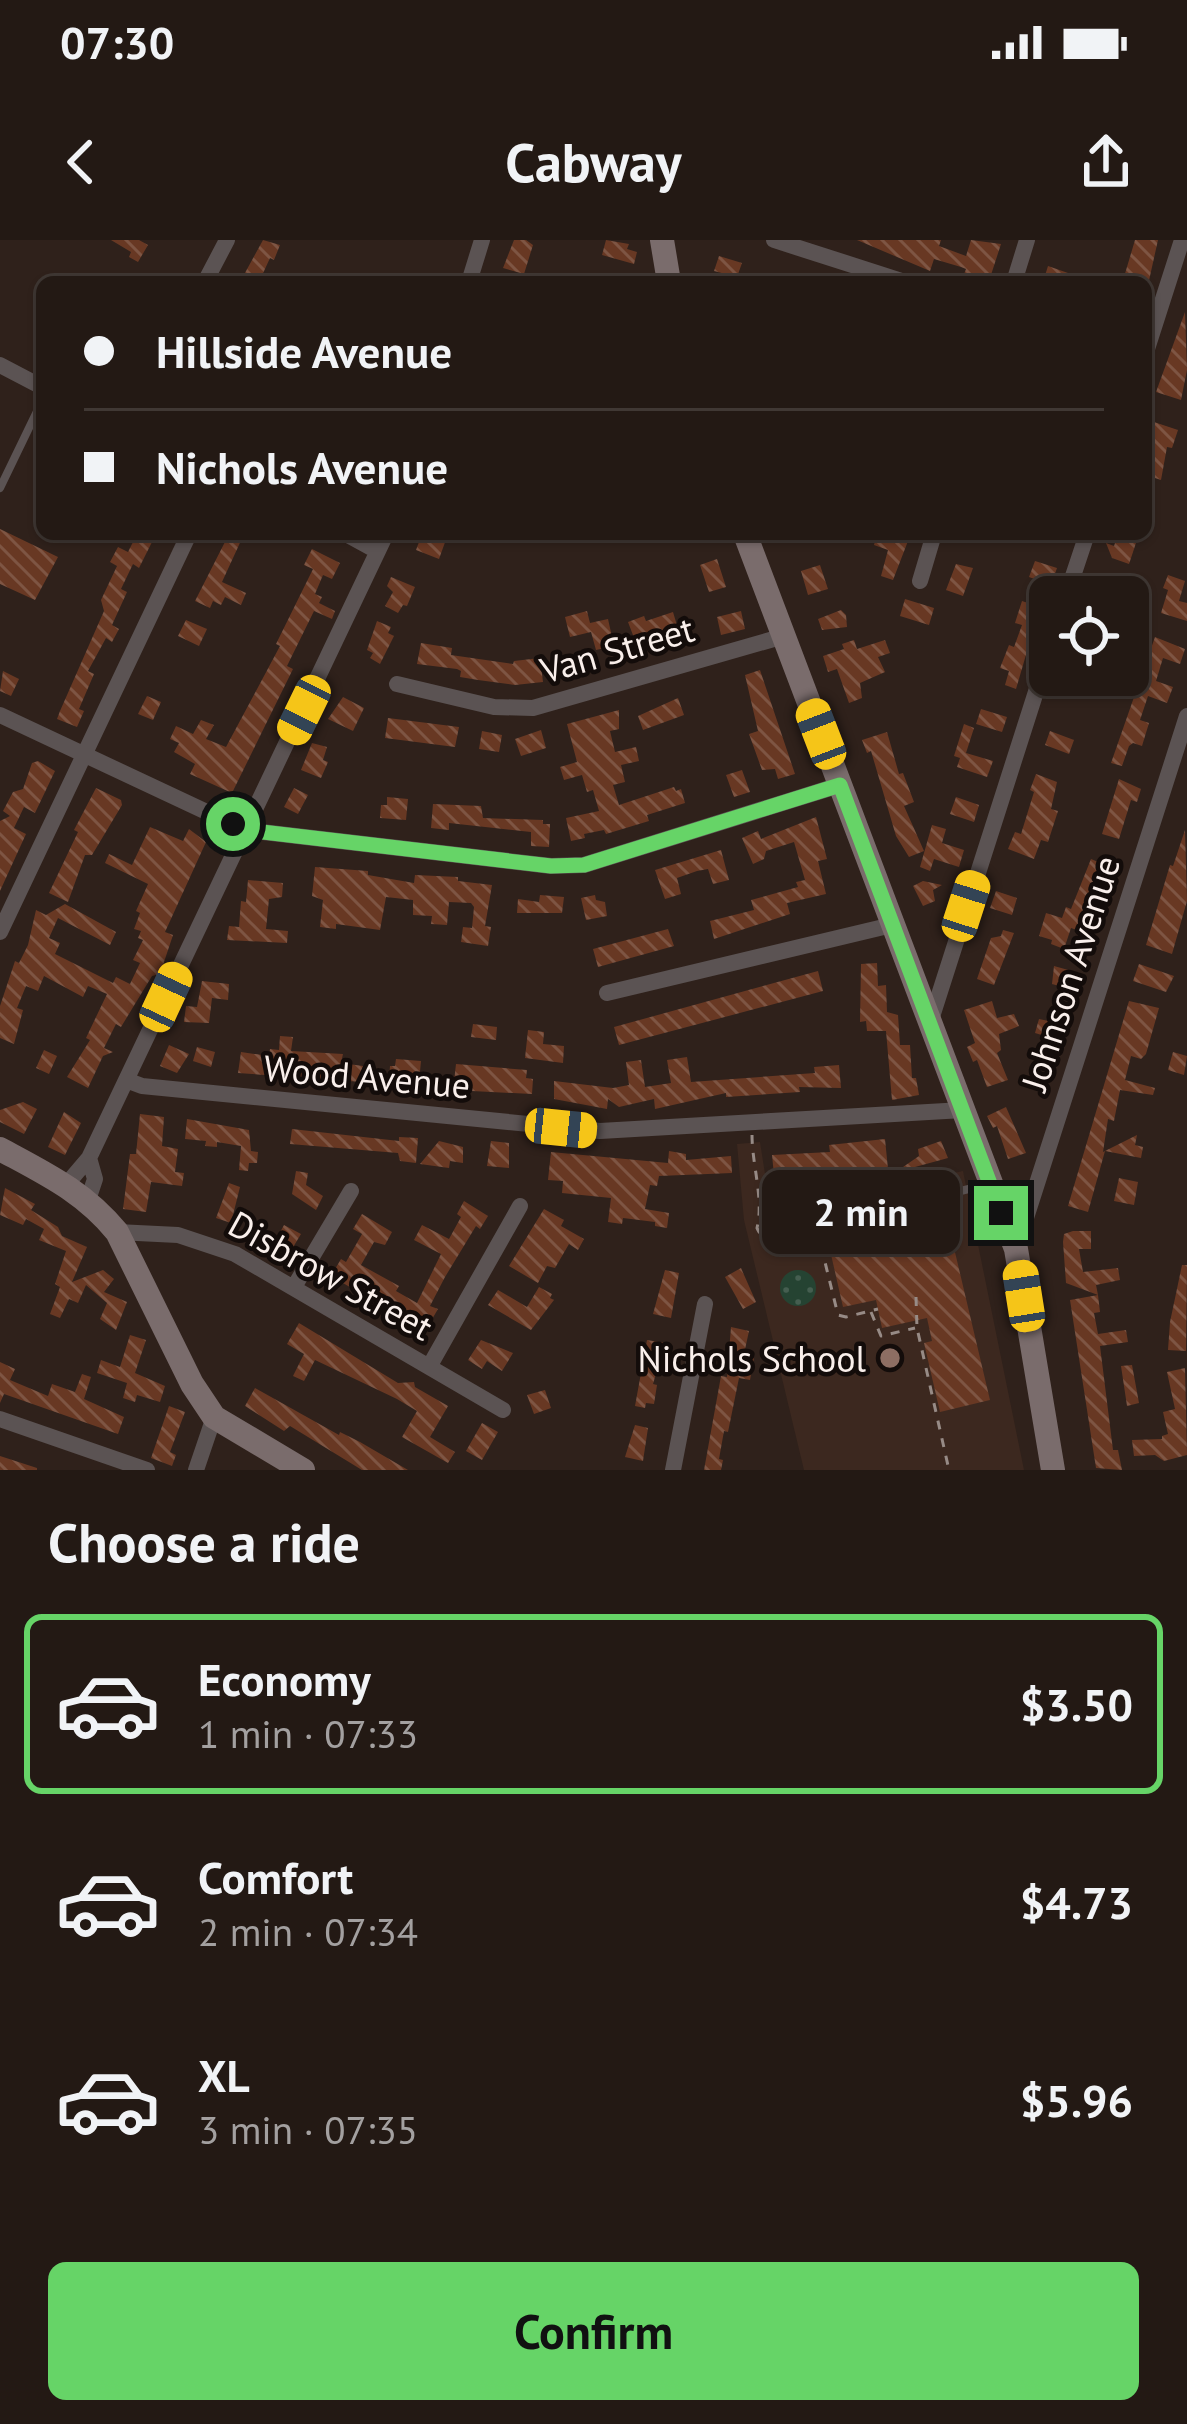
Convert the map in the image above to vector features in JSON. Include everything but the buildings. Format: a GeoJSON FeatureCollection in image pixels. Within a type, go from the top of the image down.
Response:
{"type":"FeatureCollection","features":[{"type":"Feature","properties":{"kind":"main road"},"geometry":{"type":"LineString","coordinates":[[662,240],[668,276]]}},
{"type":"Feature","properties":{"kind":"main road"},"geometry":{"type":"LineString","coordinates":[[748,540],[1016,1249],[1053,1470]]}},
{"type":"Feature","properties":{"kind":"main road"},"geometry":{"type":"LineString","coordinates":[[0,1149],[88,1200],[118,1232],[192,1384],[214,1418],[303,1470]]}},
{"type":"Feature","properties":{"kind":"street"},"geometry":{"type":"LineString","coordinates":[[208,276],[227,240]]}},
{"type":"Feature","properties":{"kind":"street"},"geometry":{"type":"LineString","coordinates":[[471,276],[482,240]]}},
{"type":"Feature","properties":{"kind":"street"},"geometry":{"type":"LineString","coordinates":[[773,240],[886,276]]}},
{"type":"Feature","properties":{"kind":"street"},"geometry":{"type":"LineString","coordinates":[[1016,276],[1027,240]]}},
{"type":"Feature","properties":{"kind":"street"},"geometry":{"type":"LineString","coordinates":[[1152,333],[1182,240]]}},
{"type":"Feature","properties":{"kind":"street"},"geometry":{"type":"LineString","coordinates":[[0,365],[36,384]]}},
{"type":"Feature","properties":{"kind":"street"},"geometry":{"type":"LineString","coordinates":[[0,932],[186,540]]}},
{"type":"Feature","properties":{"kind":"street"},"geometry":{"type":"LineString","coordinates":[[357,540],[377,551]]}},
{"type":"Feature","properties":{"kind":"street"},"geometry":{"type":"LineString","coordinates":[[66,1185],[88,1159],[383,540]]}},
{"type":"Feature","properties":{"kind":"street"},"geometry":{"type":"LineString","coordinates":[[920,581],[932,540]]}},
{"type":"Feature","properties":{"kind":"street"},"geometry":{"type":"LineString","coordinates":[[1073,576],[1085,540]]}},
{"type":"Feature","properties":{"kind":"street","name":"Van Street"},"geometry":{"type":"LineString","coordinates":[[397,684],[494,707],[532,708],[784,636]]}},
{"type":"Feature","properties":{"kind":"street"},"geometry":{"type":"LineString","coordinates":[[930,1023],[1034,696]]}},
{"type":"Feature","properties":{"kind":"street"},"geometry":{"type":"LineString","coordinates":[[0,715],[245,830],[551,866],[584,865],[840,785]]}},
{"type":"Feature","properties":{"kind":"street","name":"Johnson Avenue"},"geometry":{"type":"LineString","coordinates":[[1016,1249],[1187,716]]}},
{"type":"Feature","properties":{"kind":"street"},"geometry":{"type":"LineString","coordinates":[[607,993],[892,925]]}},
{"type":"Feature","properties":{"kind":"street","name":"Wood Avenue"},"geometry":{"type":"LineString","coordinates":[[126,1080],[163,1088],[600,1132],[963,1111]]}},
{"type":"Feature","properties":{"kind":"street"},"geometry":{"type":"LineString","coordinates":[[88,1159],[95,1179],[88,1200]]}},
{"type":"Feature","properties":{"kind":"street"},"geometry":{"type":"LineString","coordinates":[[294,1287],[351,1191]]}},
{"type":"Feature","properties":{"kind":"street"},"geometry":{"type":"LineString","coordinates":[[429,1367],[520,1206]]}},
{"type":"Feature","properties":{"kind":"street","name":"Disbrow Street"},"geometry":{"type":"LineString","coordinates":[[118,1232],[166,1234],[216,1245],[503,1410]]}},
{"type":"Feature","properties":{"kind":"street"},"geometry":{"type":"LineString","coordinates":[[674,1470],[706,1304]]}},
{"type":"Feature","properties":{"kind":"street"},"geometry":{"type":"LineString","coordinates":[[196,1470],[214,1418]]}},
{"type":"Feature","properties":{"kind":"street"},"geometry":{"type":"LineString","coordinates":[[0,1419],[147,1470]]}},
{"type":"Feature","properties":{"kind":"lane"},"geometry":{"type":"LineString","coordinates":[[0,488],[36,413]]}},
{"type":"Feature","properties":{"kind":"lane"},"geometry":{"type":"LineString","coordinates":[[778,1236],[991,1184]]}},
{"type":"Feature","properties":{"kind":"path"},"geometry":{"type":"LineString","coordinates":[[752,1132],[760,1236],[771,1248],[783,1253],[857,1237]]}},
{"type":"Feature","properties":{"kind":"path"},"geometry":{"type":"LineString","coordinates":[[821,1245],[837,1313],[843,1317],[875,1310],[880,1336],[917,1328]]}},
{"type":"Feature","properties":{"kind":"path"},"geometry":{"type":"LineString","coordinates":[[916,1297],[917,1328],[949,1470]]}},
{"type":"Feature","properties":{"kind":"shaded area","name":"Nichols School"},"geometry":{"type":"Polygon","coordinates":[[[760,1142],[771,1212],[963,1171],[1024,1470],[804,1470],[744,1220],[737,1144],[760,1142]]]}},
{"type":"Feature","properties":{"kind":"green space"},"geometry":{"type":"Polygon","coordinates":[[[798,1270],[811,1275],[816,1288],[811,1301],[798,1306],[785,1301],[780,1288],[785,1275],[798,1270]]]}},
{"type":"Feature","properties":{"kind":"place","name":"Nichols School"},"geometry":{"type":"Point","coordinates":[890,1358]}},
{"type":"Feature","properties":{"kind":"route"},"geometry":{"type":"LineString","coordinates":[[233,824],[245,830],[551,866],[584,865],[840,785],[1001,1213]]}}]}
